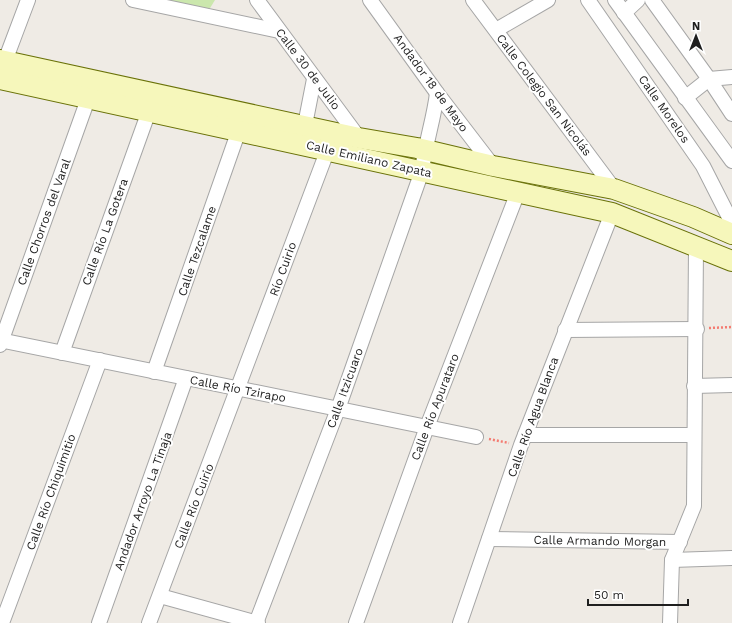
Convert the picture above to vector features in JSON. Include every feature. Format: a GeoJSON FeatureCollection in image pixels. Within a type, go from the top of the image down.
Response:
{"type":"FeatureCollection","features":[{"type":"Feature","properties":{"kind":"main road","name":"Calle Emiliano Zapata"},"geometry":{"type":"LineString","coordinates":[[1,68],[88,99],[328,149],[612,212],[732,260]]}},
{"type":"Feature","properties":{"kind":"main road","name":"Calle Emiliano Zapata"},"geometry":{"type":"LineString","coordinates":[[1,68],[305,125],[493,166],[614,189],[693,217],[732,234]]}},
{"type":"Feature","properties":{"kind":"main road"},"geometry":{"type":"LineString","coordinates":[[732,234],[729,248],[732,260]]}},
{"type":"Feature","properties":{"kind":"street"},"geometry":{"type":"LineString","coordinates":[[1,68],[28,0]]}},
{"type":"Feature","properties":{"kind":"street"},"geometry":{"type":"LineString","coordinates":[[133,0],[280,31]]}},
{"type":"Feature","properties":{"kind":"street","name":"Calle 30 de Julio"},"geometry":{"type":"LineString","coordinates":[[257,0],[359,138]]}},
{"type":"Feature","properties":{"kind":"street","name":"Andador 18 de Mayo"},"geometry":{"type":"LineString","coordinates":[[370,0],[437,93],[493,166]]}},
{"type":"Feature","properties":{"kind":"street","name":"Calle Colegio San Nicolás"},"geometry":{"type":"LineString","coordinates":[[474,0],[614,189]]}},
{"type":"Feature","properties":{"kind":"street"},"geometry":{"type":"LineString","coordinates":[[496,30],[548,0]]}},
{"type":"Feature","properties":{"kind":"street","name":"Calle Morelos"},"geometry":{"type":"LineString","coordinates":[[588,0],[703,166],[732,223]]}},
{"type":"Feature","properties":{"kind":"street","name":"Calle Morelos"},"geometry":{"type":"LineString","coordinates":[[615,0],[732,161]]}},
{"type":"Feature","properties":{"kind":"street"},"geometry":{"type":"LineString","coordinates":[[624,13],[638,0]]}},
{"type":"Feature","properties":{"kind":"street"},"geometry":{"type":"LineString","coordinates":[[652,0],[709,79],[732,114]]}},
{"type":"Feature","properties":{"kind":"street"},"geometry":{"type":"LineString","coordinates":[[622,49],[641,36]]}},
{"type":"Feature","properties":{"kind":"street"},"geometry":{"type":"LineString","coordinates":[[685,98],[709,79],[732,77]]}},
{"type":"Feature","properties":{"kind":"street"},"geometry":{"type":"LineString","coordinates":[[305,125],[314,79]]}},
{"type":"Feature","properties":{"kind":"street","name":"Calle Itzicuaro"},"geometry":{"type":"LineString","coordinates":[[256,623],[338,409],[422,171],[424,150],[435,109],[437,93]]}},
{"type":"Feature","properties":{"kind":"street","name":"Calle Chorros del Varal"},"geometry":{"type":"LineString","coordinates":[[1,342],[88,99]]}},
{"type":"Feature","properties":{"kind":"street","name":"Calle Río La Gotera"},"geometry":{"type":"LineString","coordinates":[[62,353],[149,111]]}},
{"type":"Feature","properties":{"kind":"street","name":"Calle Tezcalame"},"geometry":{"type":"LineString","coordinates":[[154,372],[239,130]]}},
{"type":"Feature","properties":{"kind":"street","name":"Río Cuirio"},"geometry":{"type":"LineString","coordinates":[[238,388],[328,149]]}},
{"type":"Feature","properties":{"kind":"street","name":"Calle Río Apurataro"},"geometry":{"type":"LineString","coordinates":[[356,623],[427,427],[518,192]]}},
{"type":"Feature","properties":{"kind":"street","name":"Calle Río Agua Blanca"},"geometry":{"type":"LineString","coordinates":[[460,623],[523,440],[612,212]]}},
{"type":"Feature","properties":{"kind":"street"},"geometry":{"type":"LineString","coordinates":[[680,542],[694,506],[693,435],[696,328],[696,246]]}},
{"type":"Feature","properties":{"kind":"street"},"geometry":{"type":"LineString","coordinates":[[566,330],[696,328]]}},
{"type":"Feature","properties":{"kind":"street","name":"Calle Río Tzirapo"},"geometry":{"type":"LineString","coordinates":[[1,342],[100,360],[476,438]]}},
{"type":"Feature","properties":{"kind":"street","name":"Calle Río Chiquimitio"},"geometry":{"type":"LineString","coordinates":[[2,623],[100,360]]}},
{"type":"Feature","properties":{"kind":"street","name":"Andador Arroyo La Tinaja"},"geometry":{"type":"LineString","coordinates":[[99,623],[186,378]]}},
{"type":"Feature","properties":{"kind":"street"},"geometry":{"type":"LineString","coordinates":[[694,386],[732,385]]}},
{"type":"Feature","properties":{"kind":"street","name":"Calle Río Cuirio"},"geometry":{"type":"LineString","coordinates":[[150,623],[238,388]]}},
{"type":"Feature","properties":{"kind":"street"},"geometry":{"type":"LineString","coordinates":[[523,440],[693,435]]}},
{"type":"Feature","properties":{"kind":"street","name":"Calle Armando Morgan"},"geometry":{"type":"LineString","coordinates":[[489,539],[680,542],[672,560],[732,558]]}},
{"type":"Feature","properties":{"kind":"street"},"geometry":{"type":"LineString","coordinates":[[670,623],[672,560]]}},
{"type":"Feature","properties":{"kind":"street"},"geometry":{"type":"LineString","coordinates":[[160,596],[256,623]]}},
{"type":"Feature","properties":{"kind":"path"},"geometry":{"type":"LineString","coordinates":[[696,328],[732,327]]}},
{"type":"Feature","properties":{"kind":"path"},"geometry":{"type":"LineString","coordinates":[[476,438],[523,440]]}},
{"type":"Feature","properties":{"kind":"green space"},"geometry":{"type":"Polygon","coordinates":[[[152,0],[215,0],[207,13],[152,0]]]}}]}
